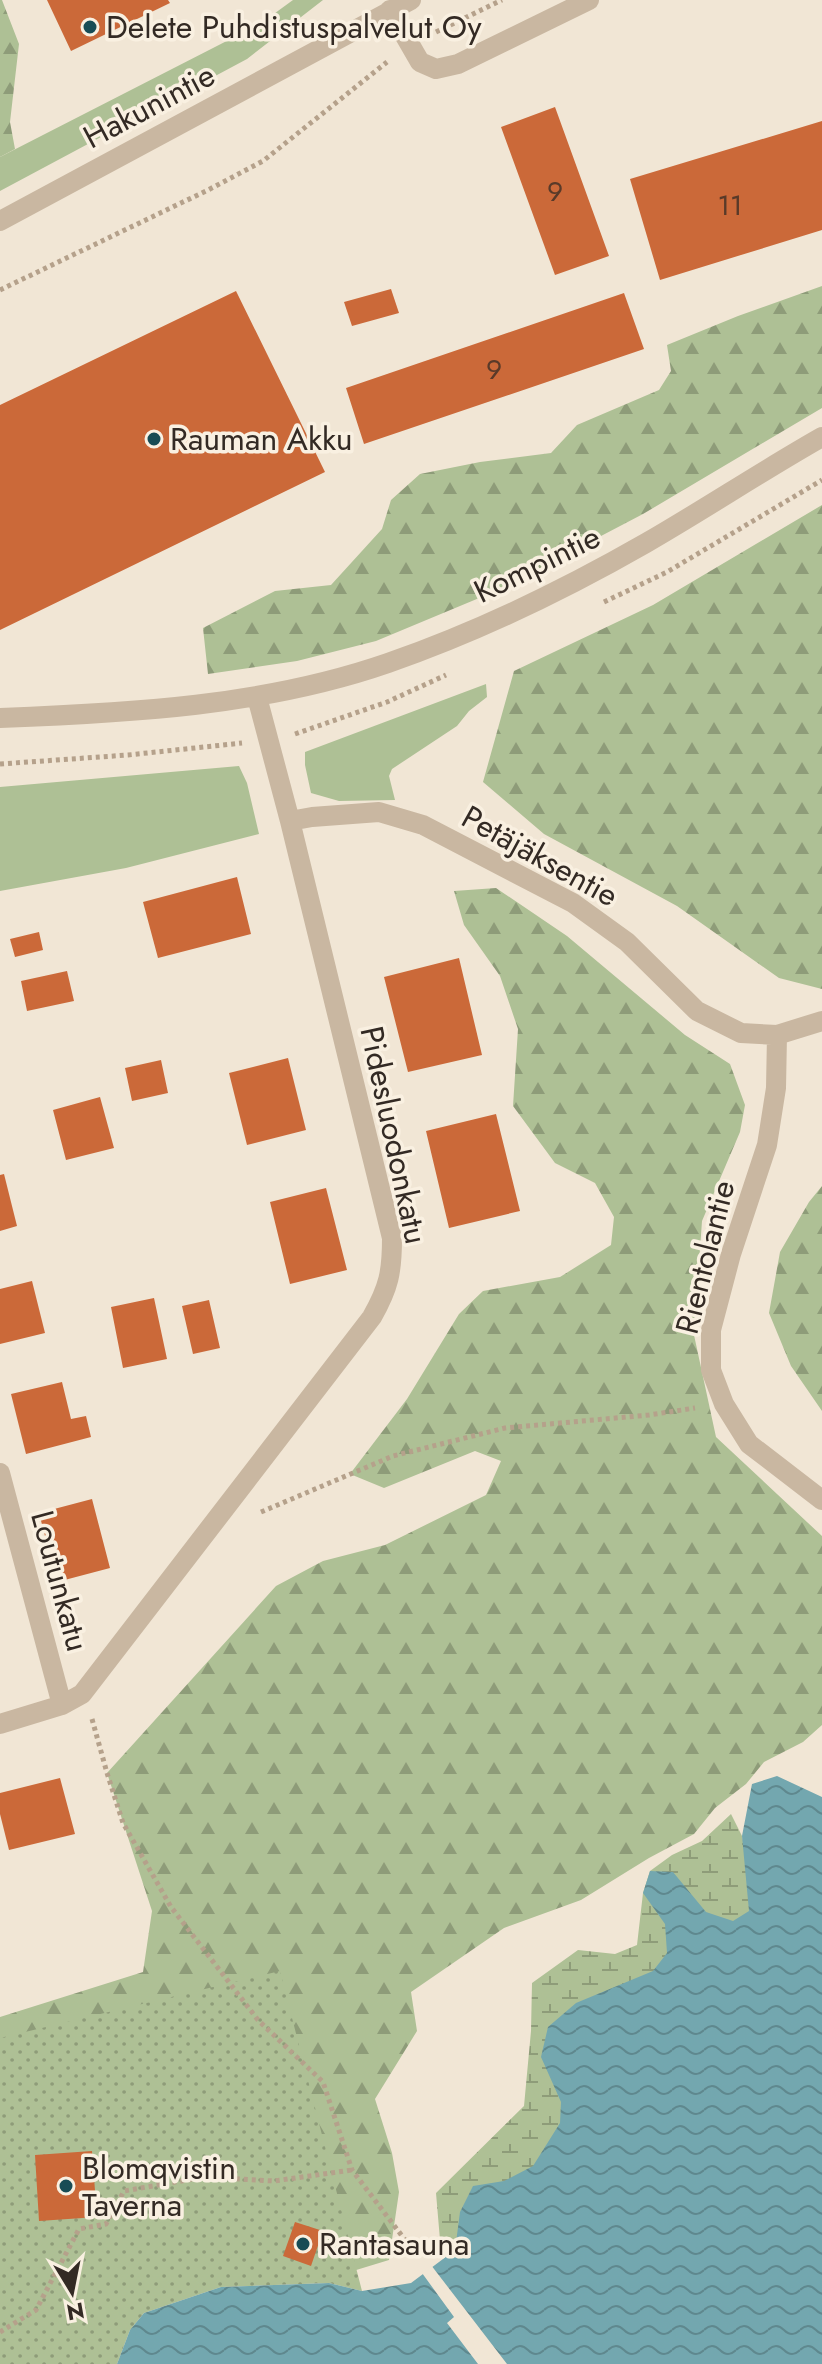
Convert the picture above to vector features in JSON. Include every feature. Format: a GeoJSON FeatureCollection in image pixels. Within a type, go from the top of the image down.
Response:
{"type":"FeatureCollection","features":[{"type":"Feature","properties":{"kind":"street","name":"Hakunintie"},"geometry":{"type":"LineString","coordinates":[[0,221],[411,0]]}},
{"type":"Feature","properties":{"kind":"street"},"geometry":{"type":"LineString","coordinates":[[390,10],[420,62],[436,69],[458,64],[589,0]]}},
{"type":"Feature","properties":{"kind":"street","name":"Kompintie"},"geometry":{"type":"LineString","coordinates":[[257,697],[388,663],[536,600],[644,544],[822,437]]}},
{"type":"Feature","properties":{"kind":"street"},"geometry":{"type":"LineString","coordinates":[[0,718],[121,711],[257,697]]}},
{"type":"Feature","properties":{"kind":"street","name":"Pidesluodonkatu"},"geometry":{"type":"LineString","coordinates":[[0,1724],[62,1705],[82,1694],[372,1317],[385,1293],[392,1264],[392,1238],[257,697]]}},
{"type":"Feature","properties":{"kind":"street","name":"Petäjäksentie"},"geometry":{"type":"LineString","coordinates":[[290,821],[379,812],[423,825],[573,903],[627,942],[697,1011],[741,1033],[777,1035],[822,1021]]}},
{"type":"Feature","properties":{"kind":"street","name":"Rientolantie"},"geometry":{"type":"LineString","coordinates":[[777,1035],[776,1088],[767,1145],[731,1254],[711,1330],[711,1370],[724,1404],[749,1444],[822,1500]]}},
{"type":"Feature","properties":{"kind":"street","name":"Loutunkatu"},"geometry":{"type":"LineString","coordinates":[[0,1473],[62,1705]]}},
{"type":"Feature","properties":{"kind":"path"},"geometry":{"type":"LineString","coordinates":[[0,290],[263,161],[409,44],[502,0]]}},
{"type":"Feature","properties":{"kind":"path"},"geometry":{"type":"LineString","coordinates":[[292,735],[295,748]]}},
{"type":"Feature","properties":{"kind":"path"},"geometry":{"type":"LineString","coordinates":[[268,1500],[258,1513],[393,1456],[505,1428],[649,1415],[724,1404]]}},
{"type":"Feature","properties":{"kind":"path"},"geometry":{"type":"LineString","coordinates":[[82,1694],[123,1823],[164,1895],[258,2020],[323,2082],[352,2170],[418,2257]]}},
{"type":"Feature","properties":{"kind":"path"},"geometry":{"type":"LineString","coordinates":[[82,1726],[93,1721],[103,1709]]}},
{"type":"Feature","properties":{"kind":"path"},"geometry":{"type":"LineString","coordinates":[[0,2332],[36,2310],[79,2229],[106,2224],[124,2191],[204,2177],[274,2181],[352,2170]]}},
{"type":"Feature","properties":{"kind":"green space"},"geometry":{"type":"Polygon","coordinates":[[[0,0],[19,44],[10,122],[15,149],[0,157],[0,0]]]}},
{"type":"Feature","properties":{"kind":"green space"},"geometry":{"type":"Polygon","coordinates":[[[293,0],[323,0],[247,59],[0,191],[0,157],[260,24],[293,0]]]}},
{"type":"Feature","properties":{"kind":"green space"},"geometry":{"type":"Polygon","coordinates":[[[822,286],[822,408],[643,514],[496,591],[376,641],[297,661],[208,674],[203,628],[275,591],[331,585],[382,529],[391,500],[420,474],[551,453],[577,425],[659,390],[671,371],[667,345],[822,286]]]}},
{"type":"Feature","properties":{"kind":"green space"},"geometry":{"type":"Polygon","coordinates":[[[822,505],[822,989],[779,978],[677,906],[544,834],[483,782],[514,671],[653,605],[822,505]]]}},
{"type":"Feature","properties":{"kind":"green space"},"geometry":{"type":"Polygon","coordinates":[[[486,684],[487,697],[469,711],[457,726],[392,769],[389,776],[395,800],[339,801],[311,793],[305,752],[486,684]]]}},
{"type":"Feature","properties":{"kind":"green space"},"geometry":{"type":"Polygon","coordinates":[[[239,766],[247,783],[259,834],[126,868],[0,891],[0,787],[239,766]]]}},
{"type":"Feature","properties":{"kind":"green space"},"geometry":{"type":"Polygon","coordinates":[[[496,888],[567,936],[685,1035],[730,1064],[745,1105],[740,1132],[702,1221],[694,1335],[716,1437],[822,1536],[822,1725],[803,1742],[764,1762],[746,1784],[715,1808],[694,1834],[581,1900],[504,1928],[411,1992],[417,2031],[375,2099],[392,2153],[399,2192],[389,2260],[330,2278],[0,2134],[0,2017],[143,1972],[152,1911],[107,1773],[276,1586],[323,1561],[385,1545],[486,1495],[501,1461],[475,1451],[384,1488],[350,1474],[407,1399],[459,1314],[483,1291],[560,1277],[611,1245],[614,1217],[595,1183],[555,1163],[513,1106],[518,1029],[500,976],[464,925],[454,891],[496,888]]]}},
{"type":"Feature","properties":{"kind":"green space"},"geometry":{"type":"Polygon","coordinates":[[[822,1186],[822,1411],[791,1366],[769,1313],[780,1252],[822,1186]]]}},
{"type":"Feature","properties":{"kind":"green space"},"geometry":{"type":"Polygon","coordinates":[[[731,1814],[742,1836],[772,1961],[455,2250],[440,2240],[436,2193],[524,2106],[532,1983],[578,1950],[615,1954],[637,1945],[643,1893],[650,1871],[672,1855],[702,1841],[731,1814]]]}},
{"type":"Feature","properties":{"kind":"green space"},"geometry":{"type":"Polygon","coordinates":[[[280,1971],[362,2291],[329,2283],[221,2287],[144,2313],[130,2330],[117,2364],[0,2364],[0,2038],[280,1971]]]}},
{"type":"Feature","properties":{"kind":"water"},"geometry":{"type":"Polygon","coordinates":[[[777,1776],[822,1797],[822,2364],[117,2364],[130,2330],[144,2313],[221,2287],[329,2283],[362,2291],[411,2283],[455,2250],[460,2212],[473,2186],[504,2181],[533,2166],[560,2123],[561,2102],[541,2057],[548,2027],[576,2003],[653,1971],[667,1953],[665,1924],[643,1893],[650,1871],[673,1872],[706,1912],[733,1921],[749,1911],[742,1836],[752,1784],[777,1776]]]}},
{"type":"Feature","properties":{"kind":"pier"},"geometry":{"type":"Polygon","coordinates":[[[431,2265],[507,2364],[478,2364],[447,2323],[454,2317],[422,2273],[431,2265]]]}},
{"type":"Feature","properties":{"kind":"building","name":"Delete Puhdistuspalvelut Oy"},"geometry":{"type":"Polygon","coordinates":[[[47,0],[168,0],[170,3],[71,51],[47,0]]]}},
{"type":"Feature","properties":{"kind":"building"},"geometry":{"type":"Polygon","coordinates":[[[555,107],[609,256],[555,275],[501,127],[555,107]]]}},
{"type":"Feature","properties":{"kind":"building"},"geometry":{"type":"Polygon","coordinates":[[[822,121],[822,230],[660,280],[630,179],[822,121]]]}},
{"type":"Feature","properties":{"kind":"building"},"geometry":{"type":"Polygon","coordinates":[[[391,289],[399,313],[352,326],[344,302],[391,289]]]}},
{"type":"Feature","properties":{"kind":"building","name":"Rauman Akku"},"geometry":{"type":"Polygon","coordinates":[[[236,291],[325,472],[0,630],[0,405],[236,291]]]}},
{"type":"Feature","properties":{"kind":"building"},"geometry":{"type":"Polygon","coordinates":[[[624,293],[644,349],[364,444],[346,388],[624,293]]]}},
{"type":"Feature","properties":{"kind":"building"},"geometry":{"type":"Polygon","coordinates":[[[237,877],[251,934],[158,958],[143,902],[237,877]]]}},
{"type":"Feature","properties":{"kind":"building"},"geometry":{"type":"Polygon","coordinates":[[[39,932],[43,950],[15,957],[10,939],[39,932]]]}},
{"type":"Feature","properties":{"kind":"building"},"geometry":{"type":"Polygon","coordinates":[[[459,958],[482,1055],[408,1072],[384,977],[459,958]]]}},
{"type":"Feature","properties":{"kind":"building"},"geometry":{"type":"Polygon","coordinates":[[[67,971],[74,1001],[27,1011],[21,981],[67,971]]]}},
{"type":"Feature","properties":{"kind":"building"},"geometry":{"type":"Polygon","coordinates":[[[288,1058],[306,1130],[247,1145],[229,1073],[288,1058]]]}},
{"type":"Feature","properties":{"kind":"building"},"geometry":{"type":"Polygon","coordinates":[[[161,1060],[168,1093],[132,1101],[125,1068],[161,1060]]]}},
{"type":"Feature","properties":{"kind":"building"},"geometry":{"type":"Polygon","coordinates":[[[100,1097],[114,1148],[66,1160],[53,1110],[100,1097]]]}},
{"type":"Feature","properties":{"kind":"building"},"geometry":{"type":"Polygon","coordinates":[[[496,1114],[520,1211],[449,1228],[426,1131],[496,1114]]]}},
{"type":"Feature","properties":{"kind":"building"},"geometry":{"type":"Polygon","coordinates":[[[4,1174],[17,1226],[0,1231],[0,1175],[4,1174]]]}},
{"type":"Feature","properties":{"kind":"building"},"geometry":{"type":"Polygon","coordinates":[[[326,1188],[347,1270],[290,1284],[270,1202],[326,1188]]]}},
{"type":"Feature","properties":{"kind":"building"},"geometry":{"type":"Polygon","coordinates":[[[32,1281],[45,1333],[0,1344],[0,1289],[32,1281]]]}},
{"type":"Feature","properties":{"kind":"building"},"geometry":{"type":"Polygon","coordinates":[[[154,1298],[167,1359],[123,1368],[111,1307],[154,1298]]]}},
{"type":"Feature","properties":{"kind":"building"},"geometry":{"type":"Polygon","coordinates":[[[209,1300],[220,1348],[193,1354],[182,1306],[209,1300]]]}},
{"type":"Feature","properties":{"kind":"building"},"geometry":{"type":"Polygon","coordinates":[[[62,1382],[71,1419],[86,1416],[91,1437],[26,1454],[11,1394],[62,1382]]]}},
{"type":"Feature","properties":{"kind":"building"},"geometry":{"type":"Polygon","coordinates":[[[92,1499],[110,1568],[57,1582],[39,1513],[92,1499]]]}},
{"type":"Feature","properties":{"kind":"building"},"geometry":{"type":"Polygon","coordinates":[[[60,1778],[75,1834],[9,1850],[0,1814],[0,1793],[60,1778]]]}},
{"type":"Feature","properties":{"kind":"building","name":"Blomqvistin Taverna"},"geometry":{"type":"Polygon","coordinates":[[[92,2151],[97,2217],[39,2221],[35,2155],[92,2151]]]}},
{"type":"Feature","properties":{"kind":"building","name":"Rantasauna"},"geometry":{"type":"Polygon","coordinates":[[[295,2222],[323,2231],[311,2266],[283,2256],[295,2222]]]}},
{"type":"Feature","properties":{"kind":"place","name":"Delete Puhdistuspalvelut Oy"},"geometry":{"type":"Point","coordinates":[90,27]}},
{"type":"Feature","properties":{"kind":"place","name":"Rauman Akku"},"geometry":{"type":"Point","coordinates":[154,439]}},
{"type":"Feature","properties":{"kind":"place","name":"Blomqvistin Taverna"},"geometry":{"type":"Point","coordinates":[66,2186]}},
{"type":"Feature","properties":{"kind":"place","name":"Rantasauna"},"geometry":{"type":"Point","coordinates":[303,2244]}}]}
